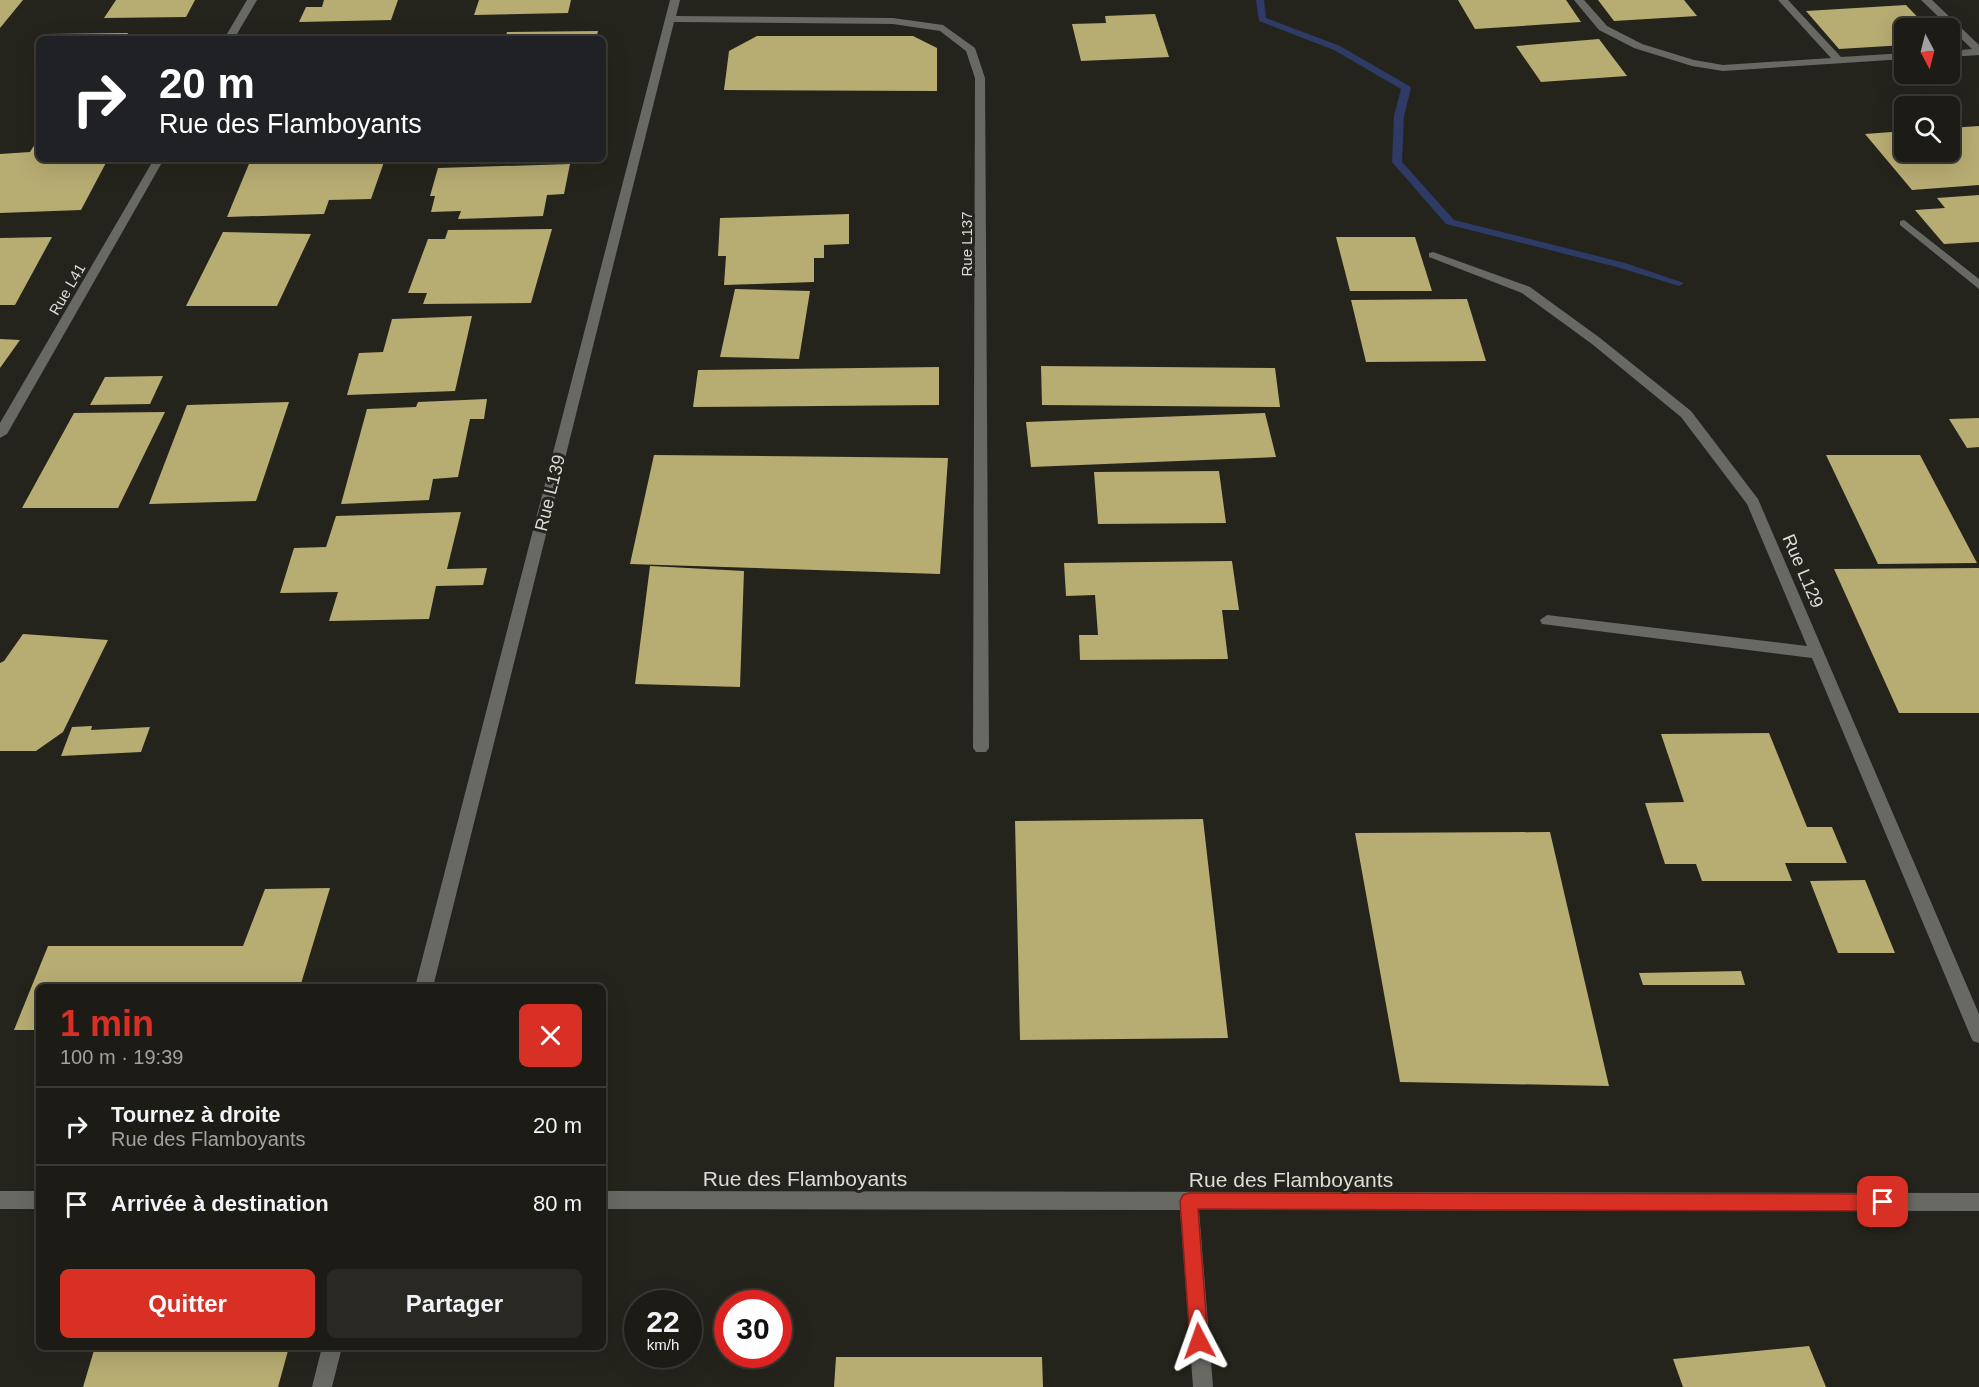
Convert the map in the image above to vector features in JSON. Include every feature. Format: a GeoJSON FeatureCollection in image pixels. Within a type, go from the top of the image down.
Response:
{"type":"FeatureCollection","features":[{"type":"Feature","properties":{"kind":"street"},"geometry":{"type":"LineString","coordinates":[[231,36],[252,0]]}},
{"type":"Feature","properties":{"kind":"street","name":"Rue L139"},"geometry":{"type":"LineString","coordinates":[[425,984],[675,0]]}},
{"type":"Feature","properties":{"kind":"street"},"geometry":{"type":"LineString","coordinates":[[1579,0],[1603,28],[1638,46],[1692,63],[1723,68],[1894,58]]}},
{"type":"Feature","properties":{"kind":"street"},"geometry":{"type":"LineString","coordinates":[[1783,0],[1839,61]]}},
{"type":"Feature","properties":{"kind":"street"},"geometry":{"type":"LineString","coordinates":[[1926,0],[1979,52]]}},
{"type":"Feature","properties":{"kind":"street","name":"Rue L137"},"geometry":{"type":"LineString","coordinates":[[670,19],[893,21],[943,28],[971,50],[980,78],[981,748]]}},
{"type":"Feature","properties":{"kind":"street"},"geometry":{"type":"LineString","coordinates":[[1960,53],[1979,52]]}},
{"type":"Feature","properties":{"kind":"street","name":"Rue L41"},"geometry":{"type":"LineString","coordinates":[[0,434],[157,162]]}},
{"type":"Feature","properties":{"kind":"street"},"geometry":{"type":"LineString","coordinates":[[1904,223],[1979,285]]}},
{"type":"Feature","properties":{"kind":"street","name":"Rue L129"},"geometry":{"type":"LineString","coordinates":[[1432,255],[1526,290],[1596,341],[1686,414],[1753,502],[1979,1035]]}},
{"type":"Feature","properties":{"kind":"street"},"geometry":{"type":"LineString","coordinates":[[1547,620],[1817,653]]}},
{"type":"Feature","properties":{"kind":"street"},"geometry":{"type":"LineString","coordinates":[[0,1200],[36,1200]]}},
{"type":"Feature","properties":{"kind":"street","name":"Rue des Flamboyants"},"geometry":{"type":"LineString","coordinates":[[606,1200],[1979,1202]]}},
{"type":"Feature","properties":{"kind":"street"},"geometry":{"type":"LineString","coordinates":[[1189,1201],[1203,1387]]}},
{"type":"Feature","properties":{"kind":"street"},"geometry":{"type":"LineString","coordinates":[[322,1387],[331,1350]]}},
{"type":"Feature","properties":{"kind":"building"},"geometry":{"type":"Polygon","coordinates":[[[0,0],[23,0],[0,28],[0,0]]]}},
{"type":"Feature","properties":{"kind":"building"},"geometry":{"type":"Polygon","coordinates":[[[116,0],[195,0],[186,17],[104,18],[116,0]]]}},
{"type":"Feature","properties":{"kind":"building"},"geometry":{"type":"Polygon","coordinates":[[[324,0],[398,0],[391,20],[299,22],[306,7],[322,7],[324,0]]]}},
{"type":"Feature","properties":{"kind":"building"},"geometry":{"type":"Polygon","coordinates":[[[479,0],[571,0],[568,13],[474,15],[479,0]]]}},
{"type":"Feature","properties":{"kind":"building"},"geometry":{"type":"Polygon","coordinates":[[[1458,0],[1566,0],[1581,22],[1475,29],[1458,0]]]}},
{"type":"Feature","properties":{"kind":"building"},"geometry":{"type":"Polygon","coordinates":[[[1598,0],[1684,0],[1697,16],[1614,21],[1598,0]]]}},
{"type":"Feature","properties":{"kind":"building"},"geometry":{"type":"Polygon","coordinates":[[[1906,5],[1918,18],[1894,18],[1894,46],[1839,49],[1806,11],[1906,5]]]}},
{"type":"Feature","properties":{"kind":"building"},"geometry":{"type":"Polygon","coordinates":[[[1155,14],[1169,57],[1081,61],[1072,24],[1106,23],[1105,16],[1155,14]]]}},
{"type":"Feature","properties":{"kind":"building"},"geometry":{"type":"Polygon","coordinates":[[[598,31],[597,36],[506,36],[507,32],[598,31]]]}},
{"type":"Feature","properties":{"kind":"building"},"geometry":{"type":"Polygon","coordinates":[[[128,33],[126,36],[46,36],[47,34],[128,33]]]}},
{"type":"Feature","properties":{"kind":"building"},"geometry":{"type":"Polygon","coordinates":[[[757,36],[913,36],[937,48],[937,91],[724,90],[729,51],[757,36]]]}},
{"type":"Feature","properties":{"kind":"building"},"geometry":{"type":"Polygon","coordinates":[[[1599,39],[1627,76],[1541,82],[1516,46],[1599,39]]]}},
{"type":"Feature","properties":{"kind":"building"},"geometry":{"type":"Polygon","coordinates":[[[1979,126],[1979,185],[1912,190],[1865,134],[1894,132],[1894,162],[1960,162],[1960,127],[1979,126]]]}},
{"type":"Feature","properties":{"kind":"building"},"geometry":{"type":"Polygon","coordinates":[[[35,144],[36,162],[106,162],[81,210],[0,213],[0,154],[30,152],[35,144]]]}},
{"type":"Feature","properties":{"kind":"building"},"geometry":{"type":"Polygon","coordinates":[[[250,162],[384,162],[371,199],[329,200],[324,214],[227,217],[250,162]]]}},
{"type":"Feature","properties":{"kind":"building"},"geometry":{"type":"Polygon","coordinates":[[[570,164],[564,194],[547,195],[543,216],[458,219],[461,211],[431,212],[435,196],[430,196],[438,168],[570,164]]]}},
{"type":"Feature","properties":{"kind":"building"},"geometry":{"type":"Polygon","coordinates":[[[1979,195],[1979,242],[1944,244],[1915,210],[1945,208],[1937,198],[1979,195]]]}},
{"type":"Feature","properties":{"kind":"building"},"geometry":{"type":"Polygon","coordinates":[[[849,214],[849,244],[824,245],[824,258],[814,258],[814,282],[724,285],[726,256],[718,256],[720,218],[849,214]]]}},
{"type":"Feature","properties":{"kind":"building"},"geometry":{"type":"Polygon","coordinates":[[[552,229],[531,303],[423,304],[427,293],[408,293],[428,239],[445,239],[448,230],[552,229]]]}},
{"type":"Feature","properties":{"kind":"building"},"geometry":{"type":"Polygon","coordinates":[[[223,232],[311,234],[277,306],[186,306],[223,232]]]}},
{"type":"Feature","properties":{"kind":"building"},"geometry":{"type":"Polygon","coordinates":[[[52,237],[15,305],[0,305],[0,238],[52,237]]]}},
{"type":"Feature","properties":{"kind":"building"},"geometry":{"type":"Polygon","coordinates":[[[1336,237],[1415,237],[1432,291],[1350,291],[1336,237]]]}},
{"type":"Feature","properties":{"kind":"building"},"geometry":{"type":"Polygon","coordinates":[[[735,289],[810,291],[799,359],[720,357],[735,289]]]}},
{"type":"Feature","properties":{"kind":"building"},"geometry":{"type":"Polygon","coordinates":[[[1467,299],[1486,361],[1366,362],[1351,300],[1467,299]]]}},
{"type":"Feature","properties":{"kind":"building"},"geometry":{"type":"Polygon","coordinates":[[[472,316],[455,391],[347,395],[359,353],[383,352],[392,319],[472,316]]]}},
{"type":"Feature","properties":{"kind":"building"},"geometry":{"type":"Polygon","coordinates":[[[0,339],[20,340],[0,368],[0,339]]]}},
{"type":"Feature","properties":{"kind":"building"},"geometry":{"type":"Polygon","coordinates":[[[1041,366],[1275,368],[1280,407],[1042,405],[1041,366]]]}},
{"type":"Feature","properties":{"kind":"building"},"geometry":{"type":"Polygon","coordinates":[[[939,367],[939,405],[693,407],[698,370],[939,367]]]}},
{"type":"Feature","properties":{"kind":"building"},"geometry":{"type":"Polygon","coordinates":[[[163,376],[150,404],[90,405],[105,377],[163,376]]]}},
{"type":"Feature","properties":{"kind":"building"},"geometry":{"type":"Polygon","coordinates":[[[487,399],[484,419],[470,419],[458,477],[433,479],[429,500],[341,504],[367,409],[416,407],[418,402],[487,399]]]}},
{"type":"Feature","properties":{"kind":"building"},"geometry":{"type":"Polygon","coordinates":[[[289,402],[256,501],[149,504],[187,405],[289,402]]]}},
{"type":"Feature","properties":{"kind":"building"},"geometry":{"type":"Polygon","coordinates":[[[165,412],[118,508],[22,508],[74,413],[165,412]]]}},
{"type":"Feature","properties":{"kind":"building"},"geometry":{"type":"Polygon","coordinates":[[[1265,413],[1276,457],[1031,467],[1026,422],[1265,413]]]}},
{"type":"Feature","properties":{"kind":"building"},"geometry":{"type":"Polygon","coordinates":[[[1979,418],[1979,447],[1967,448],[1949,419],[1979,418]]]}},
{"type":"Feature","properties":{"kind":"building"},"geometry":{"type":"Polygon","coordinates":[[[654,455],[948,458],[940,574],[630,564],[654,455]]]}},
{"type":"Feature","properties":{"kind":"building"},"geometry":{"type":"Polygon","coordinates":[[[1826,455],[1920,455],[1977,563],[1878,564],[1826,455]]]}},
{"type":"Feature","properties":{"kind":"building"},"geometry":{"type":"Polygon","coordinates":[[[1219,471],[1226,523],[1098,524],[1094,472],[1219,471]]]}},
{"type":"Feature","properties":{"kind":"building"},"geometry":{"type":"Polygon","coordinates":[[[461,512],[447,569],[487,568],[483,585],[436,586],[429,619],[329,621],[338,592],[280,593],[294,548],[326,547],[336,516],[461,512]]]}},
{"type":"Feature","properties":{"kind":"building"},"geometry":{"type":"Polygon","coordinates":[[[1232,561],[1239,610],[1222,610],[1228,659],[1080,660],[1079,635],[1098,635],[1095,595],[1066,596],[1064,563],[1232,561]]]}},
{"type":"Feature","properties":{"kind":"building"},"geometry":{"type":"Polygon","coordinates":[[[650,566],[744,571],[740,687],[635,684],[650,566]]]}},
{"type":"Feature","properties":{"kind":"building"},"geometry":{"type":"Polygon","coordinates":[[[1979,568],[1979,713],[1899,713],[1834,569],[1979,568]]]}},
{"type":"Feature","properties":{"kind":"building"},"geometry":{"type":"Polygon","coordinates":[[[23,634],[108,640],[63,732],[36,751],[0,751],[0,663],[4,661],[23,634]]]}},
{"type":"Feature","properties":{"kind":"building"},"geometry":{"type":"Polygon","coordinates":[[[92,726],[91,730],[150,727],[141,752],[61,756],[72,727],[92,726]]]}},
{"type":"Feature","properties":{"kind":"building"},"geometry":{"type":"Polygon","coordinates":[[[1769,733],[1807,827],[1832,827],[1847,863],[1785,863],[1792,881],[1702,881],[1696,864],[1665,864],[1645,803],[1684,802],[1661,734],[1769,733]]]}},
{"type":"Feature","properties":{"kind":"building"},"geometry":{"type":"Polygon","coordinates":[[[1203,819],[1228,1038],[1020,1040],[1015,821],[1203,819]]]}},
{"type":"Feature","properties":{"kind":"building"},"geometry":{"type":"Polygon","coordinates":[[[1550,832],[1609,1086],[1400,1082],[1355,833],[1550,832]]]}},
{"type":"Feature","properties":{"kind":"building"},"geometry":{"type":"Polygon","coordinates":[[[1865,880],[1895,953],[1838,953],[1810,881],[1865,880]]]}},
{"type":"Feature","properties":{"kind":"building"},"geometry":{"type":"Polygon","coordinates":[[[330,888],[301,984],[36,984],[36,1030],[14,1030],[48,946],[243,946],[265,889],[330,888]]]}},
{"type":"Feature","properties":{"kind":"building"},"geometry":{"type":"Polygon","coordinates":[[[1741,971],[1745,985],[1643,985],[1639,973],[1741,971]]]}},
{"type":"Feature","properties":{"kind":"building"},"geometry":{"type":"Polygon","coordinates":[[[1809,1346],[1826,1387],[1683,1387],[1673,1359],[1809,1346]]]}},
{"type":"Feature","properties":{"kind":"building"},"geometry":{"type":"Polygon","coordinates":[[[94,1350],[288,1350],[278,1387],[83,1387],[94,1350]]]}},
{"type":"Feature","properties":{"kind":"building"},"geometry":{"type":"Polygon","coordinates":[[[836,1357],[1042,1357],[1043,1387],[834,1387],[836,1357]]]}},
{"type":"Feature","properties":{"kind":"waterway"},"geometry":{"type":"LineString","coordinates":[[1260,0],[1262,19],[1337,48],[1406,88],[1399,116],[1397,162],[1450,222],[1621,265],[1679,283]]}},
{"type":"Feature","properties":{"kind":"route"},"geometry":{"type":"LineString","coordinates":[[1199,1341],[1189,1201],[1883,1202]]}}]}
